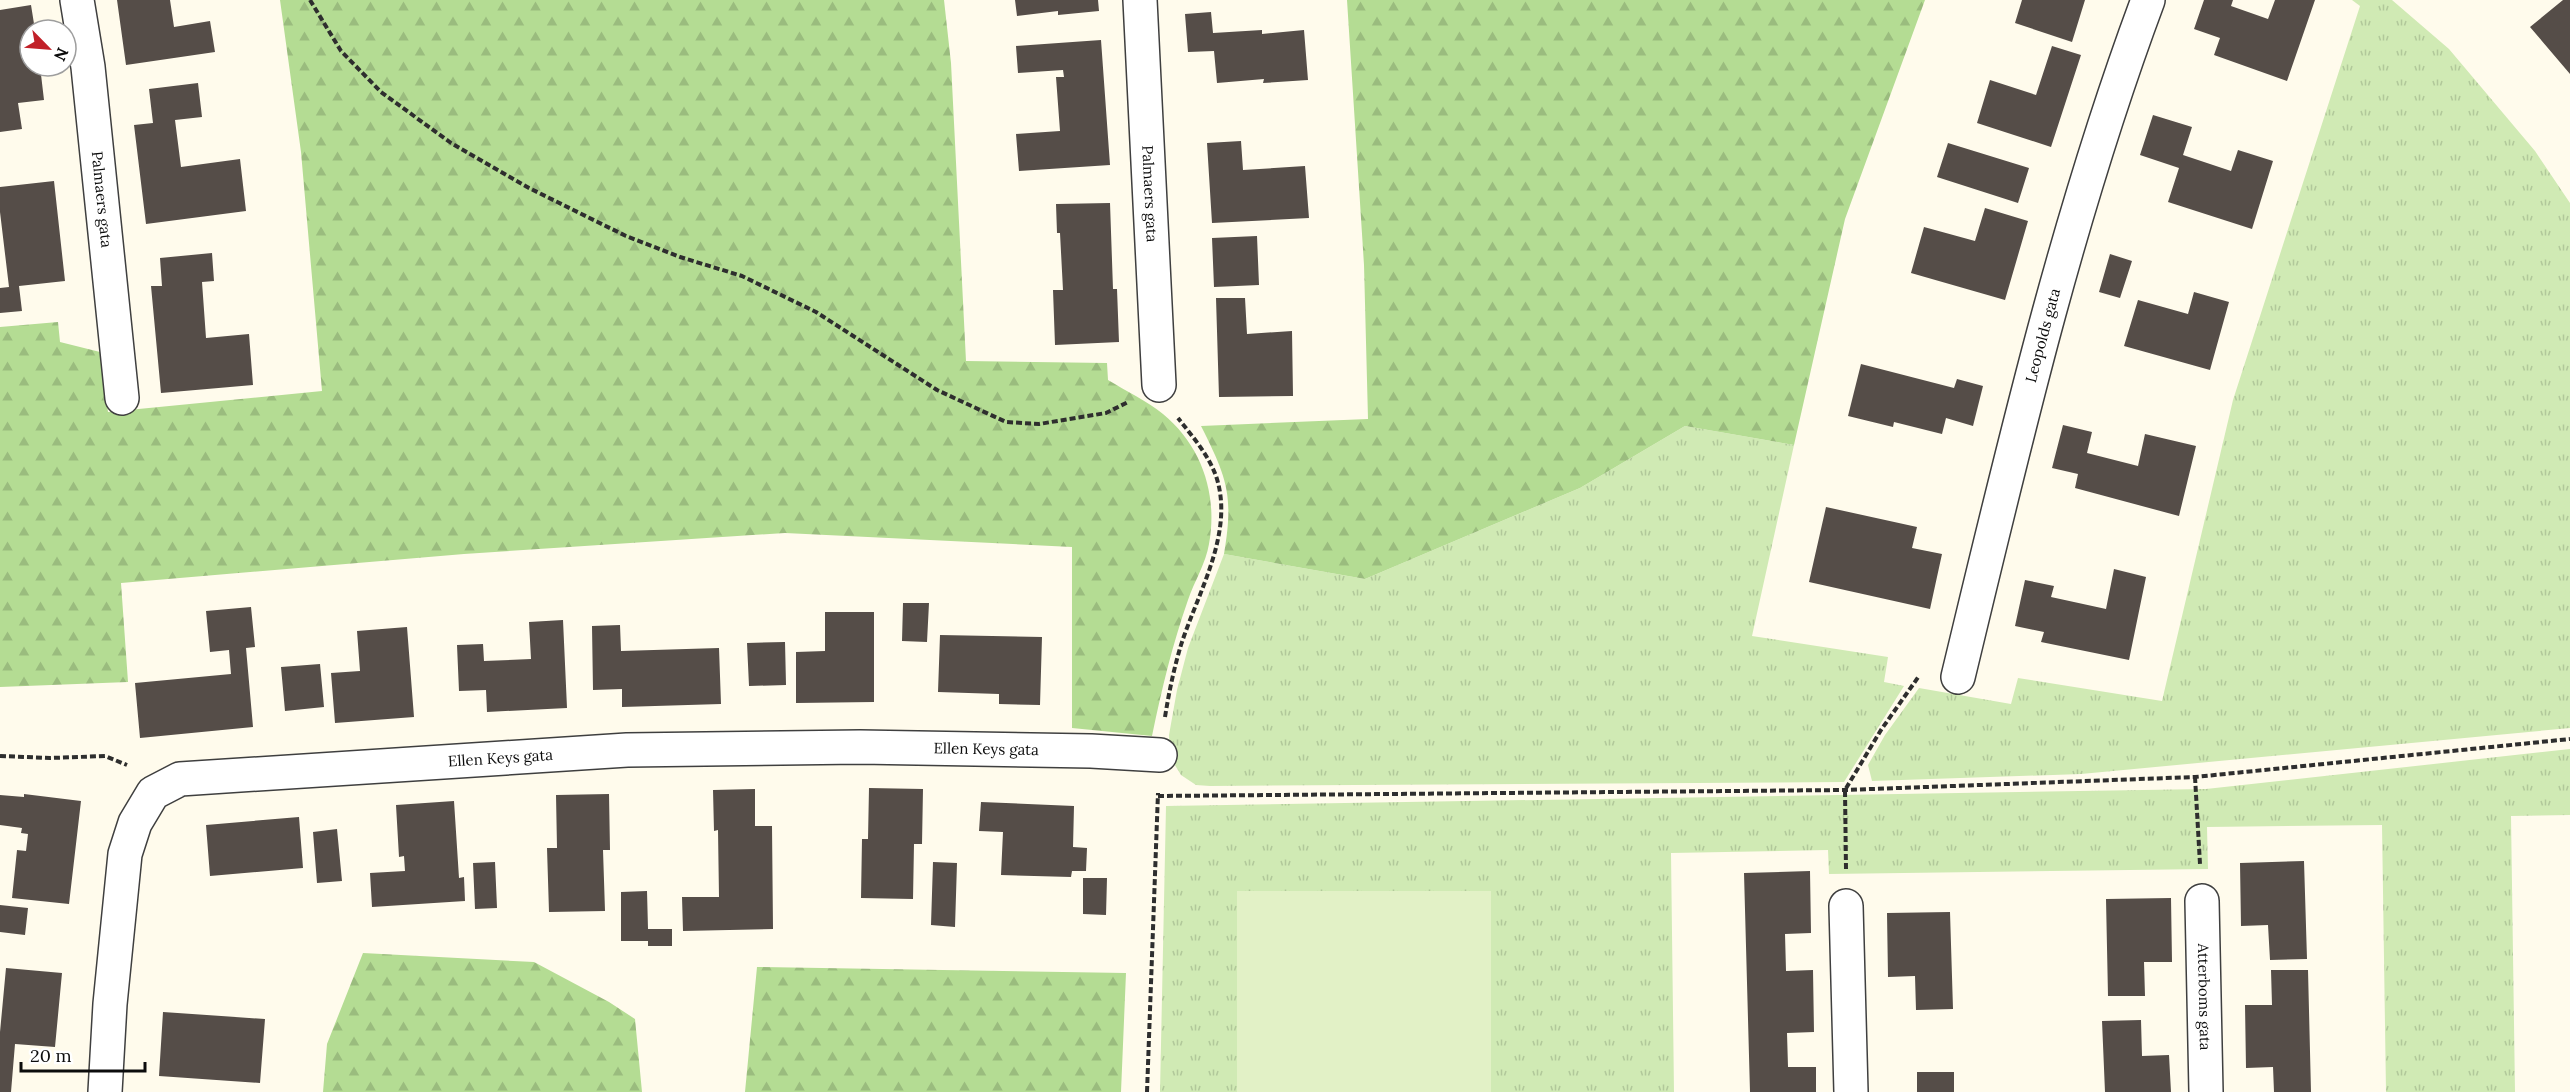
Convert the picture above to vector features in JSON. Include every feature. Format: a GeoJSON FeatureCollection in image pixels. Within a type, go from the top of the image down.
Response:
{"type":"FeatureCollection","features":[{"type":"Feature","properties":{"kind":"street","name":"Palmaers gata"},"geometry":{"type":"LineString","coordinates":[[77,0],[88,67],[122,398]]}},
{"type":"Feature","properties":{"kind":"street","name":"Palmaers gata"},"geometry":{"type":"LineString","coordinates":[[1140,0],[1159,386]]}},
{"type":"Feature","properties":{"kind":"street","name":"Leopolds gata"},"geometry":{"type":"LineString","coordinates":[[1958,677],[2011,458],[2070,236],[2148,0]]}},
{"type":"Feature","properties":{"kind":"street","name":"Ellen Keys gata"},"geometry":{"type":"LineString","coordinates":[[153,793],[180,779],[627,750],[860,747],[1091,751],[1160,755]]}},
{"type":"Feature","properties":{"kind":"street"},"geometry":{"type":"LineString","coordinates":[[105,1092],[110,1004],[125,854],[135,823],[153,793]]}},
{"type":"Feature","properties":{"kind":"street","name":"Atterboms gata"},"geometry":{"type":"LineString","coordinates":[[2202,901],[2206,1092]]}},
{"type":"Feature","properties":{"kind":"street"},"geometry":{"type":"LineString","coordinates":[[1846,906],[1851,1092]]}},
{"type":"Feature","properties":{"kind":"path"},"geometry":{"type":"LineString","coordinates":[[310,0],[341,51],[365,76],[381,92],[451,143],[529,188],[626,236],[680,257],[742,276],[816,312],[937,390],[988,415],[1006,422],[1039,424],[1106,413],[1159,386]]}},
{"type":"Feature","properties":{"kind":"path"},"geometry":{"type":"LineString","coordinates":[[1846,906],[1845,790],[1881,730],[1921,673],[1958,677]]}},
{"type":"Feature","properties":{"kind":"path"},"geometry":{"type":"LineString","coordinates":[[1158,796],[1845,790],[2195,777],[2570,739]]}},
{"type":"Feature","properties":{"kind":"path"},"geometry":{"type":"LineString","coordinates":[[0,756],[50,758],[105,756],[138,770],[153,793]]}},
{"type":"Feature","properties":{"kind":"path"},"geometry":{"type":"LineString","coordinates":[[2195,777],[2202,901]]}},
{"type":"Feature","properties":{"kind":"green space"},"geometry":{"type":"Polygon","coordinates":[[[280,0],[944,0],[951,63],[966,361],[1107,363],[1108,380],[1150,405],[1177,427],[1197,456],[1209,490],[1211,526],[1209,544],[1177,634],[1152,736],[1072,728],[1072,547],[785,533],[464,554],[121,583],[128,682],[0,687],[0,327],[58,322],[60,342],[100,352],[108,412],[322,391],[301,152],[280,0]]]}},
{"type":"Feature","properties":{"kind":"green space"},"geometry":{"type":"Polygon","coordinates":[[[1347,0],[1925,0],[1845,219],[1794,445],[1685,426],[1580,488],[1365,579],[1224,554],[1228,516],[1226,487],[1217,460],[1201,426],[1368,419],[1364,265],[1347,0]]]}},
{"type":"Feature","properties":{"kind":"green space"},"geometry":{"type":"Polygon","coordinates":[[[2352,0],[2392,0],[2449,49],[2535,151],[2570,203],[2570,728],[2081,774],[1872,781],[1868,765],[1885,735],[1919,688],[2011,704],[2018,678],[2162,701],[2233,400],[2360,6],[2352,0]]]}},
{"type":"Feature","properties":{"kind":"green space"},"geometry":{"type":"Polygon","coordinates":[[[1685,426],[1794,445],[1752,636],[1888,657],[1884,682],[1904,686],[1844,782],[1210,786],[1196,785],[1181,775],[1170,757],[1169,735],[1177,690],[1188,648],[1224,554],[1365,579],[1580,488],[1685,426]]]}},
{"type":"Feature","properties":{"kind":"green space"},"geometry":{"type":"Polygon","coordinates":[[[2570,749],[2570,815],[2511,816],[2515,1092],[2386,1092],[2382,825],[2207,827],[2208,869],[1829,874],[1828,850],[1671,853],[1674,1092],[1491,1092],[1490,891],[1237,891],[1237,1092],[1160,1092],[1166,806],[2206,789],[2570,749]]]}},
{"type":"Feature","properties":{"kind":"green space"},"geometry":{"type":"Polygon","coordinates":[[[1237,891],[1491,891],[1491,1092],[1237,1092],[1237,891]]]}},
{"type":"Feature","properties":{"kind":"green space"},"geometry":{"type":"Polygon","coordinates":[[[363,953],[534,962],[609,1002],[635,1019],[642,1092],[323,1092],[327,1044],[363,953]]]}},
{"type":"Feature","properties":{"kind":"green space"},"geometry":{"type":"Polygon","coordinates":[[[757,967],[1126,973],[1121,1092],[745,1092],[757,967]]]}},
{"type":"Feature","properties":{"kind":"building"},"geometry":{"type":"Polygon","coordinates":[[[117,0],[170,0],[174,27],[210,21],[215,52],[126,65],[117,0]]]}},
{"type":"Feature","properties":{"kind":"building"},"geometry":{"type":"Polygon","coordinates":[[[1015,0],[1098,0],[1099,11],[1058,15],[1058,11],[1017,16],[1015,0]]]}},
{"type":"Feature","properties":{"kind":"building"},"geometry":{"type":"Polygon","coordinates":[[[2022,0],[2085,0],[2072,42],[2015,23],[2022,0]]]}},
{"type":"Feature","properties":{"kind":"building"},"geometry":{"type":"Polygon","coordinates":[[[2204,0],[2233,0],[2231,6],[2268,19],[2275,0],[2315,0],[2287,81],[2214,55],[2220,38],[2194,29],[2204,0]]]}},
{"type":"Feature","properties":{"kind":"building"},"geometry":{"type":"Polygon","coordinates":[[[2563,0],[2570,0],[2570,74],[2530,27],[2563,0]]]}},
{"type":"Feature","properties":{"kind":"building"},"geometry":{"type":"Polygon","coordinates":[[[31,5],[33,18],[18,18],[18,78],[41,78],[44,100],[18,103],[22,129],[0,132],[0,10],[31,5]]]}},
{"type":"Feature","properties":{"kind":"building"},"geometry":{"type":"Polygon","coordinates":[[[1211,12],[1213,33],[1262,30],[1262,34],[1304,30],[1308,80],[1263,83],[1264,79],[1217,83],[1214,51],[1188,52],[1185,14],[1211,12]]]}},
{"type":"Feature","properties":{"kind":"building"},"geometry":{"type":"Polygon","coordinates":[[[1101,40],[1110,165],[1019,171],[1016,134],[1060,131],[1056,77],[1064,77],[1063,70],[1018,73],[1016,46],[1101,40]]]}},
{"type":"Feature","properties":{"kind":"building"},"geometry":{"type":"Polygon","coordinates":[[[2052,46],[2081,55],[2051,147],[1977,123],[1990,80],[2036,95],[2052,46]]]}},
{"type":"Feature","properties":{"kind":"building"},"geometry":{"type":"Polygon","coordinates":[[[198,83],[202,117],[175,120],[181,167],[240,159],[246,211],[146,224],[134,125],[153,123],[149,89],[198,83]]]}},
{"type":"Feature","properties":{"kind":"building"},"geometry":{"type":"Polygon","coordinates":[[[2153,115],[2192,127],[2183,155],[2231,171],[2238,150],[2273,161],[2252,229],[2168,202],[2179,168],[2140,155],[2153,115]]]}},
{"type":"Feature","properties":{"kind":"building"},"geometry":{"type":"Polygon","coordinates":[[[1241,141],[1243,170],[1305,166],[1309,218],[1212,223],[1207,143],[1241,141]]]}},
{"type":"Feature","properties":{"kind":"building"},"geometry":{"type":"Polygon","coordinates":[[[1948,143],[2029,168],[2018,203],[1937,177],[1948,143]]]}},
{"type":"Feature","properties":{"kind":"building"},"geometry":{"type":"Polygon","coordinates":[[[54,181],[65,281],[19,286],[22,311],[0,313],[0,288],[9,287],[0,212],[0,187],[54,181]]]}},
{"type":"Feature","properties":{"kind":"building"},"geometry":{"type":"Polygon","coordinates":[[[1110,203],[1113,289],[1117,289],[1119,342],[1055,345],[1053,290],[1063,290],[1056,204],[1110,203]]]}},
{"type":"Feature","properties":{"kind":"building"},"geometry":{"type":"Polygon","coordinates":[[[1985,208],[2028,221],[2005,300],[1911,273],[1924,227],[1975,241],[1985,208]]]}},
{"type":"Feature","properties":{"kind":"building"},"geometry":{"type":"Polygon","coordinates":[[[1257,236],[1259,285],[1214,287],[1212,238],[1257,236]]]}},
{"type":"Feature","properties":{"kind":"building"},"geometry":{"type":"Polygon","coordinates":[[[212,253],[214,281],[202,282],[206,338],[249,334],[253,385],[161,393],[151,286],[162,286],[160,258],[212,253]]]}},
{"type":"Feature","properties":{"kind":"building"},"geometry":{"type":"Polygon","coordinates":[[[2110,254],[2132,261],[2120,298],[2099,292],[2110,254]]]}},
{"type":"Feature","properties":{"kind":"building"},"geometry":{"type":"Polygon","coordinates":[[[2194,292],[2229,302],[2210,370],[2124,346],[2138,300],[2188,314],[2194,292]]]}},
{"type":"Feature","properties":{"kind":"building"},"geometry":{"type":"Polygon","coordinates":[[[1216,298],[1245,298],[1247,334],[1292,331],[1293,396],[1219,397],[1216,298]]]}},
{"type":"Feature","properties":{"kind":"building"},"geometry":{"type":"Polygon","coordinates":[[[1861,364],[1954,388],[1957,379],[1983,386],[1973,426],[1946,418],[1942,434],[1894,422],[1893,427],[1848,416],[1861,364]]]}},
{"type":"Feature","properties":{"kind":"building"},"geometry":{"type":"Polygon","coordinates":[[[2063,425],[2092,432],[2087,453],[2138,466],[2145,434],[2196,446],[2179,516],[2075,488],[2078,474],[2052,468],[2063,425]]]}},
{"type":"Feature","properties":{"kind":"building"},"geometry":{"type":"Polygon","coordinates":[[[1826,507],[1917,527],[1912,548],[1942,554],[1930,609],[1809,582],[1826,507]]]}},
{"type":"Feature","properties":{"kind":"building"},"geometry":{"type":"Polygon","coordinates":[[[2114,569],[2146,577],[2129,660],[2041,642],[2044,632],[2015,626],[2025,580],[2054,586],[2051,597],[2106,609],[2114,569]]]}},
{"type":"Feature","properties":{"kind":"building"},"geometry":{"type":"Polygon","coordinates":[[[903,603],[929,603],[927,642],[902,641],[903,603]]]}},
{"type":"Feature","properties":{"kind":"building"},"geometry":{"type":"Polygon","coordinates":[[[251,607],[255,647],[246,648],[253,727],[140,738],[135,683],[231,674],[229,650],[210,652],[206,611],[251,607]]]}},
{"type":"Feature","properties":{"kind":"building"},"geometry":{"type":"Polygon","coordinates":[[[825,612],[874,612],[874,702],[796,703],[796,652],[825,651],[825,612]]]}},
{"type":"Feature","properties":{"kind":"building"},"geometry":{"type":"Polygon","coordinates":[[[563,620],[567,708],[487,712],[486,690],[459,691],[457,645],[483,644],[484,661],[531,659],[529,622],[563,620]]]}},
{"type":"Feature","properties":{"kind":"building"},"geometry":{"type":"Polygon","coordinates":[[[620,625],[621,651],[719,648],[721,704],[622,707],[622,689],[593,690],[592,626],[620,625]]]}},
{"type":"Feature","properties":{"kind":"building"},"geometry":{"type":"Polygon","coordinates":[[[407,627],[414,717],[335,723],[331,673],[360,671],[357,631],[407,627]]]}},
{"type":"Feature","properties":{"kind":"building"},"geometry":{"type":"Polygon","coordinates":[[[940,635],[1042,637],[1040,705],[999,704],[999,694],[938,692],[940,635]]]}},
{"type":"Feature","properties":{"kind":"building"},"geometry":{"type":"Polygon","coordinates":[[[785,642],[786,685],[749,686],[747,643],[785,642]]]}},
{"type":"Feature","properties":{"kind":"building"},"geometry":{"type":"Polygon","coordinates":[[[320,664],[324,707],[285,711],[281,667],[320,664]]]}},
{"type":"Feature","properties":{"kind":"building"},"geometry":{"type":"Polygon","coordinates":[[[869,788],[923,789],[922,844],[914,844],[913,899],[861,898],[862,839],[868,839],[869,788]]]}},
{"type":"Feature","properties":{"kind":"building"},"geometry":{"type":"Polygon","coordinates":[[[755,789],[755,826],[772,826],[773,929],[683,931],[682,897],[719,897],[718,830],[714,831],[713,790],[755,789]]]}},
{"type":"Feature","properties":{"kind":"building"},"geometry":{"type":"Polygon","coordinates":[[[24,794],[81,801],[69,904],[12,898],[17,850],[26,851],[28,834],[21,833],[22,828],[0,825],[0,795],[24,797],[24,794]]]}},
{"type":"Feature","properties":{"kind":"building"},"geometry":{"type":"Polygon","coordinates":[[[609,794],[610,850],[603,850],[605,911],[549,912],[547,848],[557,848],[556,795],[609,794]]]}},
{"type":"Feature","properties":{"kind":"building"},"geometry":{"type":"Polygon","coordinates":[[[454,801],[459,878],[464,877],[465,901],[372,907],[370,873],[405,871],[404,856],[399,857],[396,805],[454,801]]]}},
{"type":"Feature","properties":{"kind":"building"},"geometry":{"type":"Polygon","coordinates":[[[981,802],[1074,806],[1073,847],[1087,848],[1086,871],[1072,871],[1071,877],[1001,875],[1003,832],[979,831],[981,802]]]}},
{"type":"Feature","properties":{"kind":"building"},"geometry":{"type":"Polygon","coordinates":[[[299,817],[303,868],[210,876],[206,825],[299,817]]]}},
{"type":"Feature","properties":{"kind":"building"},"geometry":{"type":"Polygon","coordinates":[[[337,829],[342,881],[317,883],[313,832],[337,829]]]}},
{"type":"Feature","properties":{"kind":"building"},"geometry":{"type":"Polygon","coordinates":[[[2304,861],[2307,959],[2270,960],[2268,925],[2241,926],[2240,863],[2304,861]]]}},
{"type":"Feature","properties":{"kind":"building"},"geometry":{"type":"Polygon","coordinates":[[[495,862],[497,908],[475,909],[473,863],[495,862]]]}},
{"type":"Feature","properties":{"kind":"building"},"geometry":{"type":"Polygon","coordinates":[[[933,862],[957,863],[955,927],[931,925],[933,862]]]}},
{"type":"Feature","properties":{"kind":"building"},"geometry":{"type":"Polygon","coordinates":[[[1810,871],[1811,933],[1785,934],[1786,971],[1813,970],[1814,1032],[1787,1033],[1788,1067],[1816,1067],[1816,1092],[1750,1092],[1744,873],[1810,871]]]}},
{"type":"Feature","properties":{"kind":"building"},"geometry":{"type":"Polygon","coordinates":[[[1083,878],[1107,878],[1106,915],[1083,914],[1083,878]]]}},
{"type":"Feature","properties":{"kind":"building"},"geometry":{"type":"Polygon","coordinates":[[[647,891],[648,929],[672,929],[672,946],[648,946],[648,941],[621,941],[621,892],[647,891]]]}},
{"type":"Feature","properties":{"kind":"building"},"geometry":{"type":"Polygon","coordinates":[[[2171,898],[2172,962],[2144,962],[2145,996],[2108,996],[2106,899],[2171,898]]]}},
{"type":"Feature","properties":{"kind":"building"},"geometry":{"type":"Polygon","coordinates":[[[0,905],[28,908],[25,935],[0,932],[0,905]]]}},
{"type":"Feature","properties":{"kind":"building"},"geometry":{"type":"Polygon","coordinates":[[[1950,912],[1953,1009],[1916,1010],[1915,976],[1888,977],[1887,913],[1950,912]]]}},
{"type":"Feature","properties":{"kind":"building"},"geometry":{"type":"Polygon","coordinates":[[[6,968],[62,973],[55,1047],[15,1044],[11,1092],[0,1092],[0,1032],[6,968]]]}},
{"type":"Feature","properties":{"kind":"building"},"geometry":{"type":"Polygon","coordinates":[[[2271,970],[2308,970],[2311,1092],[2274,1092],[2273,1067],[2246,1068],[2245,1005],[2272,1005],[2271,970]]]}},
{"type":"Feature","properties":{"kind":"building"},"geometry":{"type":"Polygon","coordinates":[[[163,1012],[265,1019],[260,1083],[159,1076],[163,1012]]]}},
{"type":"Feature","properties":{"kind":"building"},"geometry":{"type":"Polygon","coordinates":[[[2141,1020],[2142,1056],[2169,1055],[2171,1092],[2105,1092],[2102,1021],[2141,1020]]]}},
{"type":"Feature","properties":{"kind":"building"},"geometry":{"type":"Polygon","coordinates":[[[1917,1072],[1954,1072],[1954,1092],[1917,1092],[1917,1072]]]}}]}
